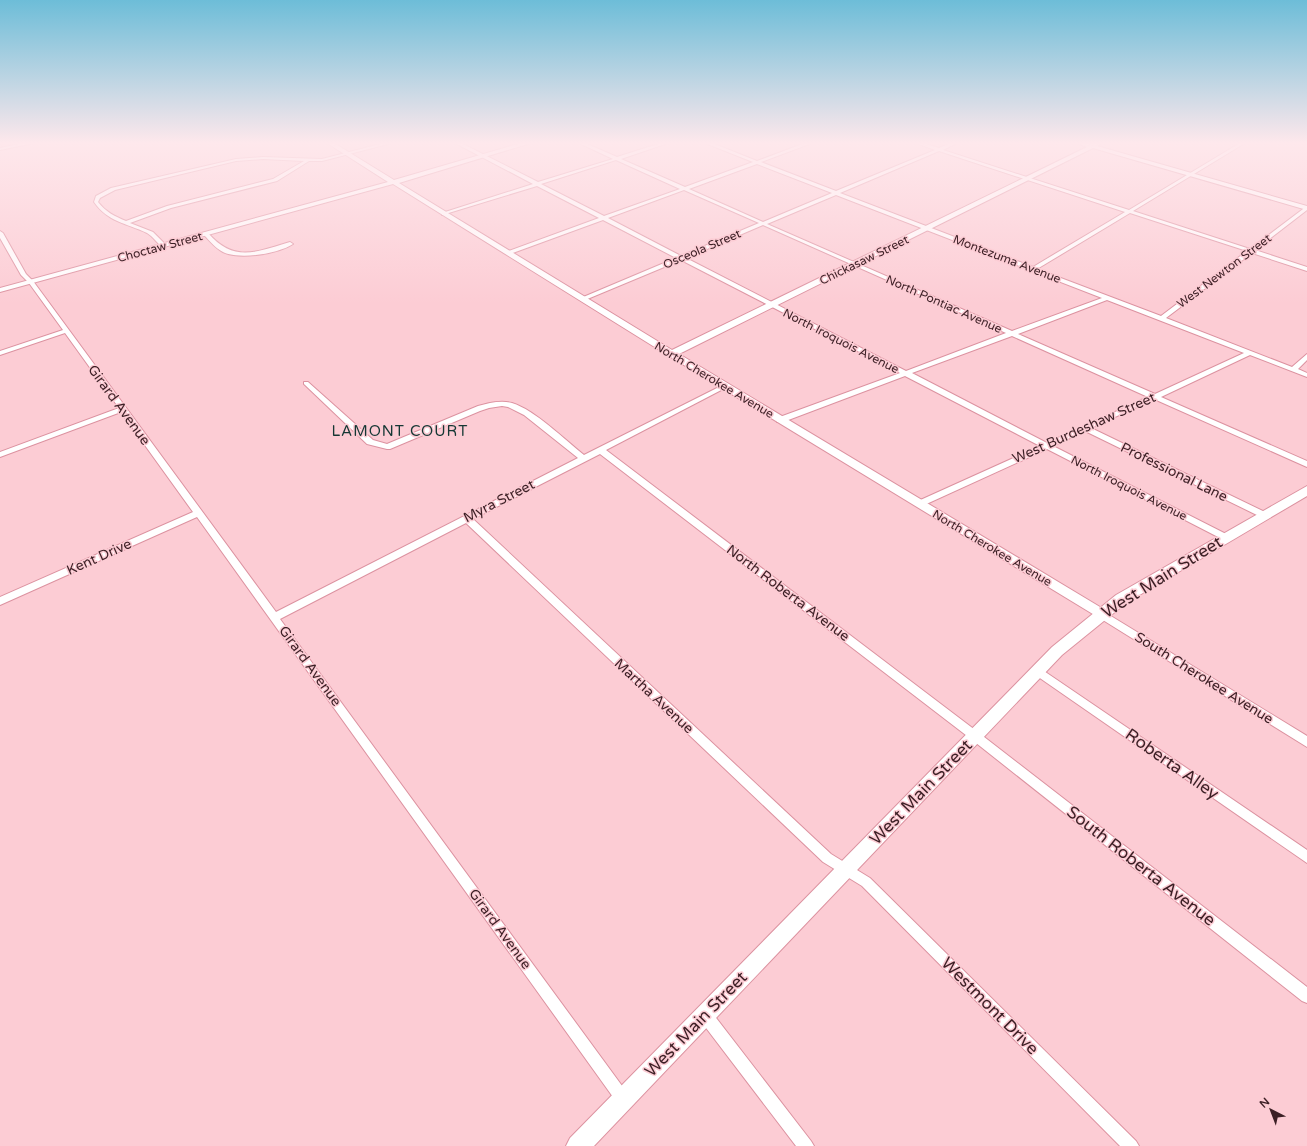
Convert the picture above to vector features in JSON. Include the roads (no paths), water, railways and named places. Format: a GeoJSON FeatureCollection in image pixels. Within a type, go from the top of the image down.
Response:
{"type":"FeatureCollection","features":[{"type":"Feature","properties":{"kind":"main road","name":"West Main Street"},"geometry":{"type":"LineString","coordinates":[[578,1146],[1062,647],[1121,599],[1307,490]]}},
{"type":"Feature","properties":{"kind":"street"},"geometry":{"type":"LineString","coordinates":[[99,196],[96,202],[102,210],[111,217],[152,234],[164,246]]}},
{"type":"Feature","properties":{"kind":"street"},"geometry":{"type":"LineString","coordinates":[[125,222],[169,207],[210,196]]}},
{"type":"Feature","properties":{"kind":"street","name":"Choctaw Street"},"geometry":{"type":"LineString","coordinates":[[0,290],[341,196]]}},
{"type":"Feature","properties":{"kind":"street","name":"North Cherokee Avenue"},"geometry":{"type":"LineString","coordinates":[[416,196],[780,420],[1101,614]]}},
{"type":"Feature","properties":{"kind":"street"},"geometry":{"type":"LineString","coordinates":[[444,214],[500,196]]}},
{"type":"Feature","properties":{"kind":"street","name":"North Iroquois Avenue"},"geometry":{"type":"LineString","coordinates":[[559,196],[1225,537]]}},
{"type":"Feature","properties":{"kind":"street"},"geometry":{"type":"LineString","coordinates":[[508,253],[664,196]]}},
{"type":"Feature","properties":{"kind":"street","name":"North Pontiac Avenue"},"geometry":{"type":"LineString","coordinates":[[701,196],[1307,464]]}},
{"type":"Feature","properties":{"kind":"street","name":"Osceola Street"},"geometry":{"type":"LineString","coordinates":[[583,299],[828,196]]}},
{"type":"Feature","properties":{"kind":"street","name":"Montezuma Avenue"},"geometry":{"type":"LineString","coordinates":[[845,196],[1307,375]]}},
{"type":"Feature","properties":{"kind":"street","name":"Chickasaw Street"},"geometry":{"type":"LineString","coordinates":[[672,354],[993,196]]}},
{"type":"Feature","properties":{"kind":"street"},"geometry":{"type":"LineString","coordinates":[[1082,196],[1307,269]]}},
{"type":"Feature","properties":{"kind":"street"},"geometry":{"type":"LineString","coordinates":[[1033,269],[1156,196]]}},
{"type":"Feature","properties":{"kind":"street"},"geometry":{"type":"LineString","coordinates":[[1267,196],[1307,208]]}},
{"type":"Feature","properties":{"kind":"street","name":"West Newton Street"},"geometry":{"type":"LineString","coordinates":[[1161,319],[1307,208]]}},
{"type":"Feature","properties":{"kind":"street","name":"Girard Avenue"},"geometry":{"type":"LineString","coordinates":[[0,233],[24,275],[31,282],[623,1099]]}},
{"type":"Feature","properties":{"kind":"street"},"geometry":{"type":"LineString","coordinates":[[206,234],[223,250],[237,254],[269,250],[290,244]]}},
{"type":"Feature","properties":{"kind":"street"},"geometry":{"type":"LineString","coordinates":[[780,420],[1107,298]]}},
{"type":"Feature","properties":{"kind":"street"},"geometry":{"type":"LineString","coordinates":[[0,353],[66,331]]}},
{"type":"Feature","properties":{"kind":"street","name":"West Burdeshaw Street"},"geometry":{"type":"LineString","coordinates":[[919,504],[1250,353]]}},
{"type":"Feature","properties":{"kind":"street"},"geometry":{"type":"LineString","coordinates":[[1293,370],[1307,356]]}},
{"type":"Feature","properties":{"kind":"street"},"geometry":{"type":"LineString","coordinates":[[306,383],[370,442],[387,447],[477,409],[501,404],[519,409],[584,458]]}},
{"type":"Feature","properties":{"kind":"street","name":"Myra Street"},"geometry":{"type":"LineString","coordinates":[[274,617],[725,386]]}},
{"type":"Feature","properties":{"kind":"street"},"geometry":{"type":"LineString","coordinates":[[0,455],[123,410]]}},
{"type":"Feature","properties":{"kind":"street","name":"Professional Lane"},"geometry":{"type":"LineString","coordinates":[[1084,428],[1264,515]]}},
{"type":"Feature","properties":{"kind":"street","name":"North Roberta Avenue"},"geometry":{"type":"LineString","coordinates":[[600,450],[975,736]]}},
{"type":"Feature","properties":{"kind":"street","name":"Kent Drive"},"geometry":{"type":"LineString","coordinates":[[0,601],[198,513]]}},
{"type":"Feature","properties":{"kind":"street","name":"Martha Avenue"},"geometry":{"type":"LineString","coordinates":[[466,518],[827,858],[846,870]]}},
{"type":"Feature","properties":{"kind":"street","name":"South Cherokee Avenue"},"geometry":{"type":"LineString","coordinates":[[1101,614],[1307,742]]}},
{"type":"Feature","properties":{"kind":"street","name":"Roberta Alley"},"geometry":{"type":"LineString","coordinates":[[1038,671],[1307,857]]}},
{"type":"Feature","properties":{"kind":"street","name":"South Roberta Avenue"},"geometry":{"type":"LineString","coordinates":[[975,736],[1307,996]]}},
{"type":"Feature","properties":{"kind":"street","name":"Westmont Drive"},"geometry":{"type":"LineString","coordinates":[[846,870],[866,882],[1131,1146]]}},
{"type":"Feature","properties":{"kind":"street"},"geometry":{"type":"LineString","coordinates":[[705,1015],[806,1146]]}},
{"type":"Feature","properties":{"kind":"district","name":"LAMONT COURT"},"geometry":{"type":"Point","coordinates":[400,431]}}]}
